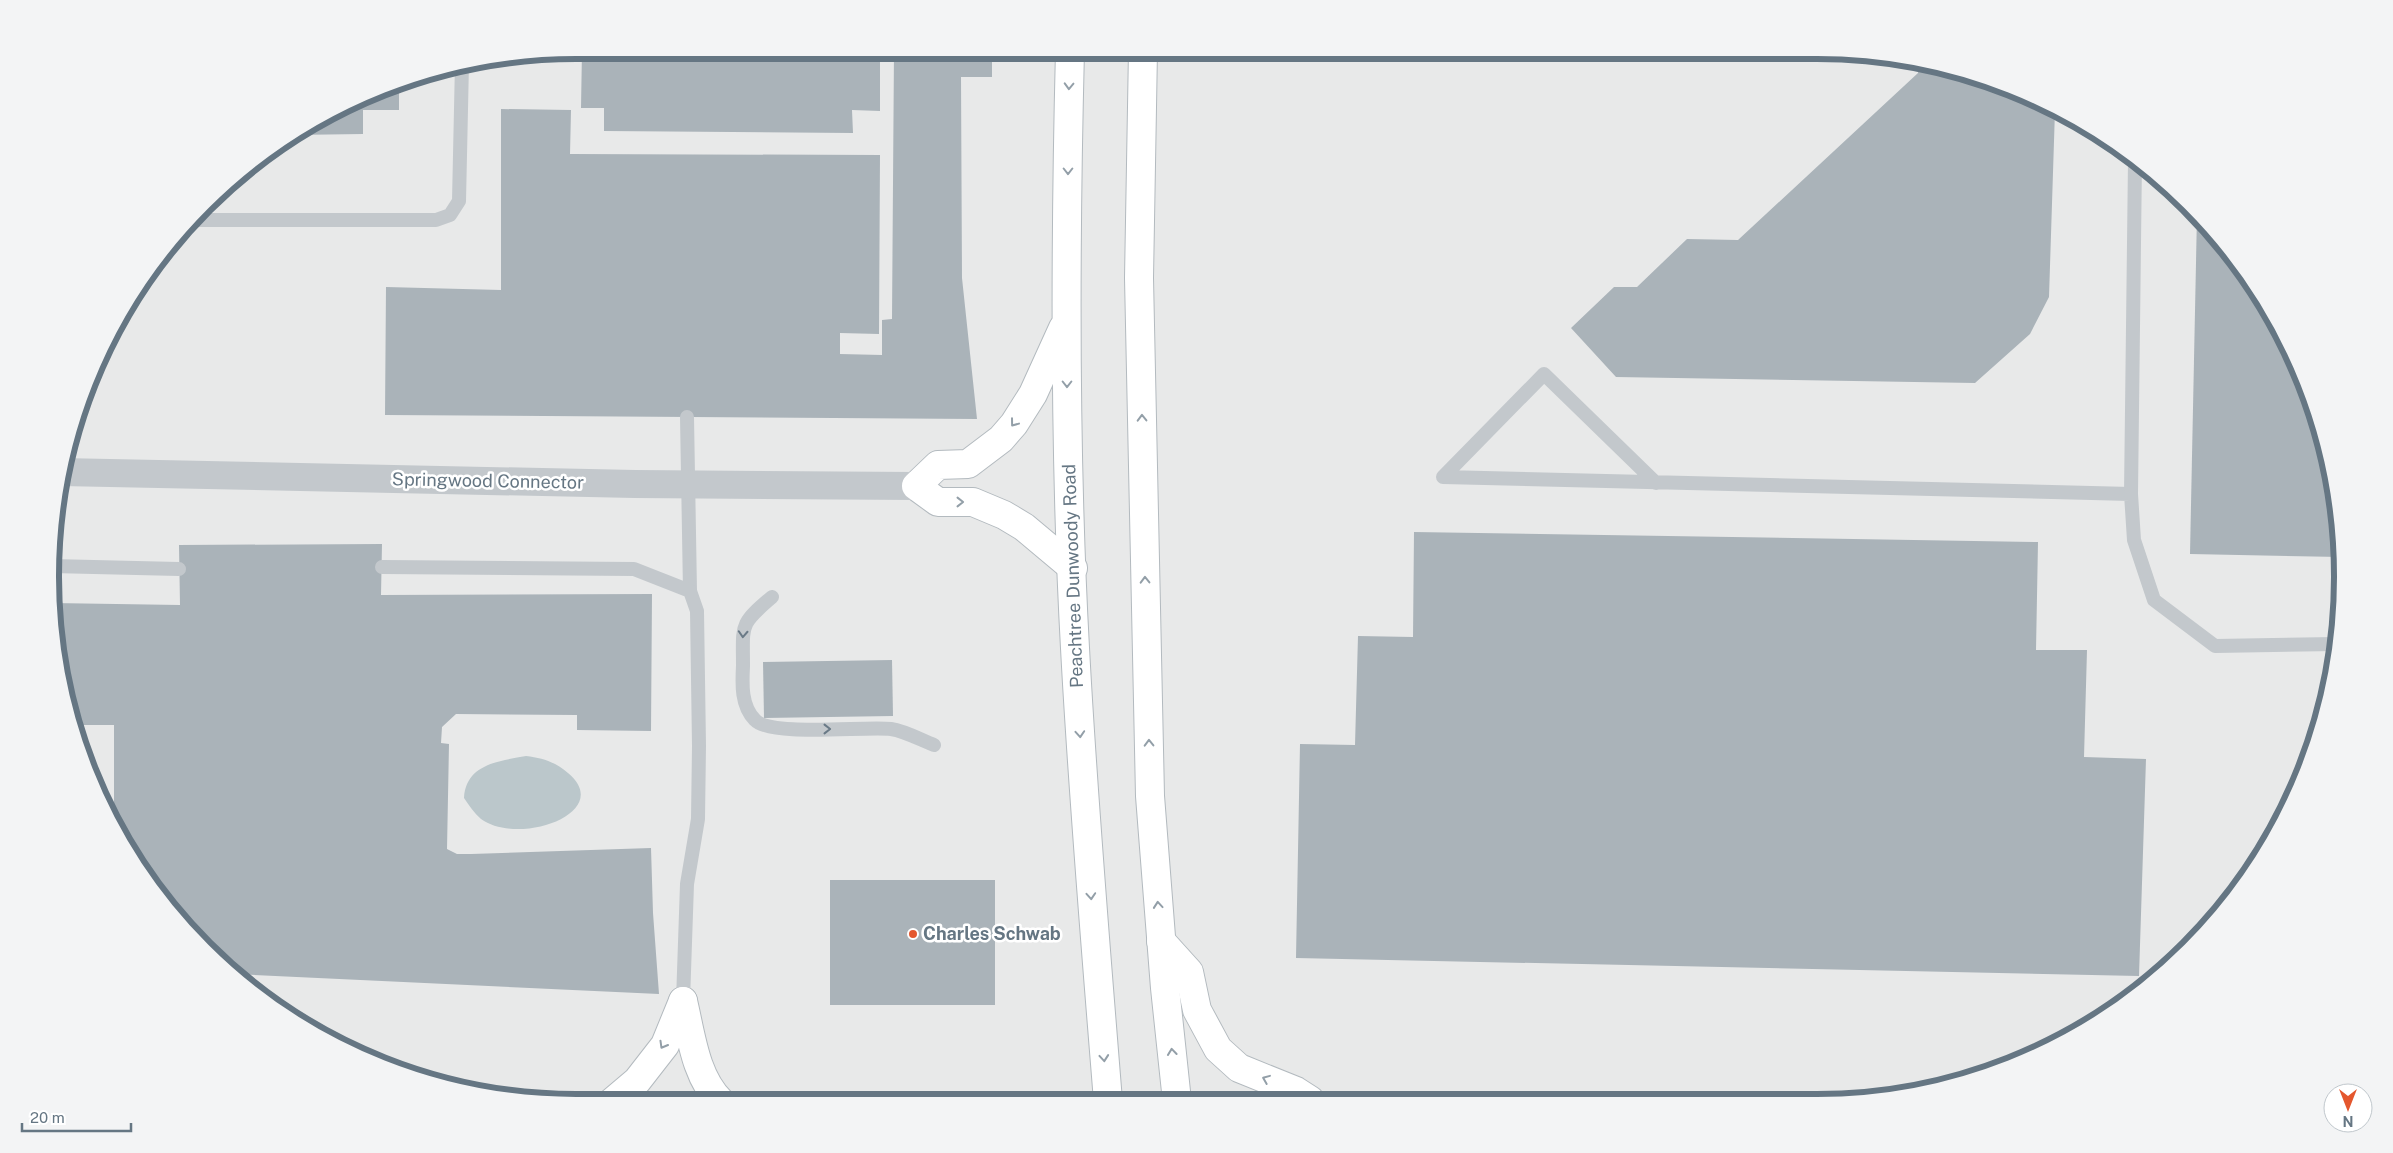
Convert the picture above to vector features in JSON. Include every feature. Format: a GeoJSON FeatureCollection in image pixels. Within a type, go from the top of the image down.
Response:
{"type":"FeatureCollection","features":[{"type":"Feature","properties":{"kind":"main road","name":"Peachtree Dunwoody Road"},"geometry":{"type":"LineString","coordinates":[[1070,59],[1067,389],[1072,568],[1088,861],[1107,1094]]}},
{"type":"Feature","properties":{"kind":"main road"},"geometry":{"type":"LineString","coordinates":[[1144,59],[1139,298],[1150,796],[1161,941],[1176,1094]]}},
{"type":"Feature","properties":{"kind":"main road"},"geometry":{"type":"LineString","coordinates":[[1068,318],[1034,394],[1014,424],[1001,439],[968,464],[938,464],[916,486],[938,502],[973,502],[1004,515],[1024,527],[1072,568]]}},
{"type":"Feature","properties":{"kind":"main road"},"geometry":{"type":"LineString","coordinates":[[1161,941],[1189,972],[1197,1010],[1218,1049],[1240,1068],[1301,1094]]}},
{"type":"Feature","properties":{"kind":"main road"},"geometry":{"type":"LineString","coordinates":[[682,1001],[700,1068],[713,1094]]}},
{"type":"Feature","properties":{"kind":"main road"},"geometry":{"type":"LineString","coordinates":[[622,1094],[637,1081],[664,1045],[682,1001]]}},
{"type":"Feature","properties":{"kind":"street","name":"Springwood Connector"},"geometry":{"type":"LineString","coordinates":[[70,472],[686,484],[916,486]]}},
{"type":"Feature","properties":{"kind":"lane"},"geometry":{"type":"LineString","coordinates":[[201,220],[436,220],[450,215],[459,201],[462,72]]}},
{"type":"Feature","properties":{"kind":"lane"},"geometry":{"type":"LineString","coordinates":[[2135,168],[2131,494],[2134,540],[2154,600],[2214,646],[2330,644]]}},
{"type":"Feature","properties":{"kind":"lane"},"geometry":{"type":"LineString","coordinates":[[1656,483],[1544,374],[1443,477],[1656,483],[2131,494]]}},
{"type":"Feature","properties":{"kind":"lane"},"geometry":{"type":"LineString","coordinates":[[682,1001],[687,884],[698,819],[699,746],[697,611],[690,591],[686,484],[687,417]]}},
{"type":"Feature","properties":{"kind":"lane"},"geometry":{"type":"LineString","coordinates":[[59,566],[179,569]]}},
{"type":"Feature","properties":{"kind":"lane"},"geometry":{"type":"LineString","coordinates":[[382,567],[634,569],[690,591]]}},
{"type":"Feature","properties":{"kind":"lane"},"geometry":{"type":"LineString","coordinates":[[772,597],[749,616],[743,627],[742,695],[755,720],[764,726],[797,729],[893,729],[934,745]]}},
{"type":"Feature","properties":{"kind":"shaded area"},"geometry":{"type":"Polygon","coordinates":[[[1816,59],[1884,63],[1918,69],[1951,76],[2015,98],[2075,128],[2104,146],[2158,187],[2183,210],[2206,235],[2247,289],[2265,318],[2295,378],[2317,442],[2324,475],[2330,509],[2334,576],[2330,644],[2324,678],[2317,711],[2295,775],[2265,835],[2227,892],[2183,943],[2132,987],[2075,1025],[2015,1055],[1951,1077],[1884,1090],[1816,1094],[576,1094],[509,1090],[475,1084],[442,1077],[378,1055],[318,1025],[289,1007],[235,966],[187,918],[146,864],[128,835],[98,775],[76,711],[69,678],[60,610],[59,576],[63,509],[76,442],[98,378],[112,348],[146,289],[187,235],[210,210],[235,187],[289,146],[318,128],[378,98],[442,76],[509,63],[543,60],[1816,59]]]}},
{"type":"Feature","properties":{"kind":"shaded area"},"geometry":{"type":"Polygon","coordinates":[[[526,756],[548,761],[568,773],[579,787],[580,801],[571,812],[557,821],[538,827],[518,829],[498,827],[481,819],[464,798],[466,787],[471,778],[477,771],[486,766],[526,756]]]}},
{"type":"Feature","properties":{"kind":"building"},"geometry":{"type":"Polygon","coordinates":[[[582,59],[880,59],[880,111],[852,110],[853,133],[604,131],[604,108],[581,108],[582,59]]]}},
{"type":"Feature","properties":{"kind":"building"},"geometry":{"type":"Polygon","coordinates":[[[894,59],[992,59],[992,77],[961,77],[962,278],[977,419],[385,415],[386,287],[501,290],[501,109],[571,110],[570,154],[880,155],[879,334],[840,333],[840,354],[882,355],[882,320],[892,319],[894,59]]]}},
{"type":"Feature","properties":{"kind":"building"},"geometry":{"type":"Polygon","coordinates":[[[1918,69],[1951,76],[1983,86],[2015,98],[2055,117],[2049,297],[2030,334],[1975,383],[1616,377],[1571,328],[1614,287],[1637,287],[1687,239],[1738,240],[1918,73],[1918,69]]]}},
{"type":"Feature","properties":{"kind":"building"},"geometry":{"type":"Polygon","coordinates":[[[399,90],[399,110],[363,110],[363,134],[307,135],[348,112],[399,90]]]}},
{"type":"Feature","properties":{"kind":"building"},"geometry":{"type":"Polygon","coordinates":[[[2197,225],[2227,261],[2247,289],[2265,318],[2295,378],[2317,442],[2330,509],[2333,557],[2190,554],[2197,225]]]}},
{"type":"Feature","properties":{"kind":"building"},"geometry":{"type":"Polygon","coordinates":[[[1414,532],[2038,542],[2036,650],[2087,650],[2084,757],[2146,759],[2139,976],[1296,958],[1300,744],[1355,745],[1358,636],[1413,637],[1414,532]]]}},
{"type":"Feature","properties":{"kind":"building"},"geometry":{"type":"Polygon","coordinates":[[[382,544],[381,595],[652,594],[651,731],[577,730],[577,715],[456,714],[442,727],[441,743],[449,744],[447,849],[457,854],[651,848],[653,913],[659,994],[246,974],[210,943],[166,892],[146,864],[114,809],[114,725],[80,725],[69,678],[60,610],[60,603],[180,605],[179,545],[382,544]]]}},
{"type":"Feature","properties":{"kind":"building"},"geometry":{"type":"Polygon","coordinates":[[[892,660],[893,716],[764,718],[763,662],[892,660]]]}},
{"type":"Feature","properties":{"kind":"building"},"geometry":{"type":"Polygon","coordinates":[[[830,880],[995,880],[995,1005],[830,1005],[830,880]]]}},
{"type":"Feature","properties":{"kind":"place","name":"Charles Schwab"},"geometry":{"type":"Point","coordinates":[913,934]}}]}
